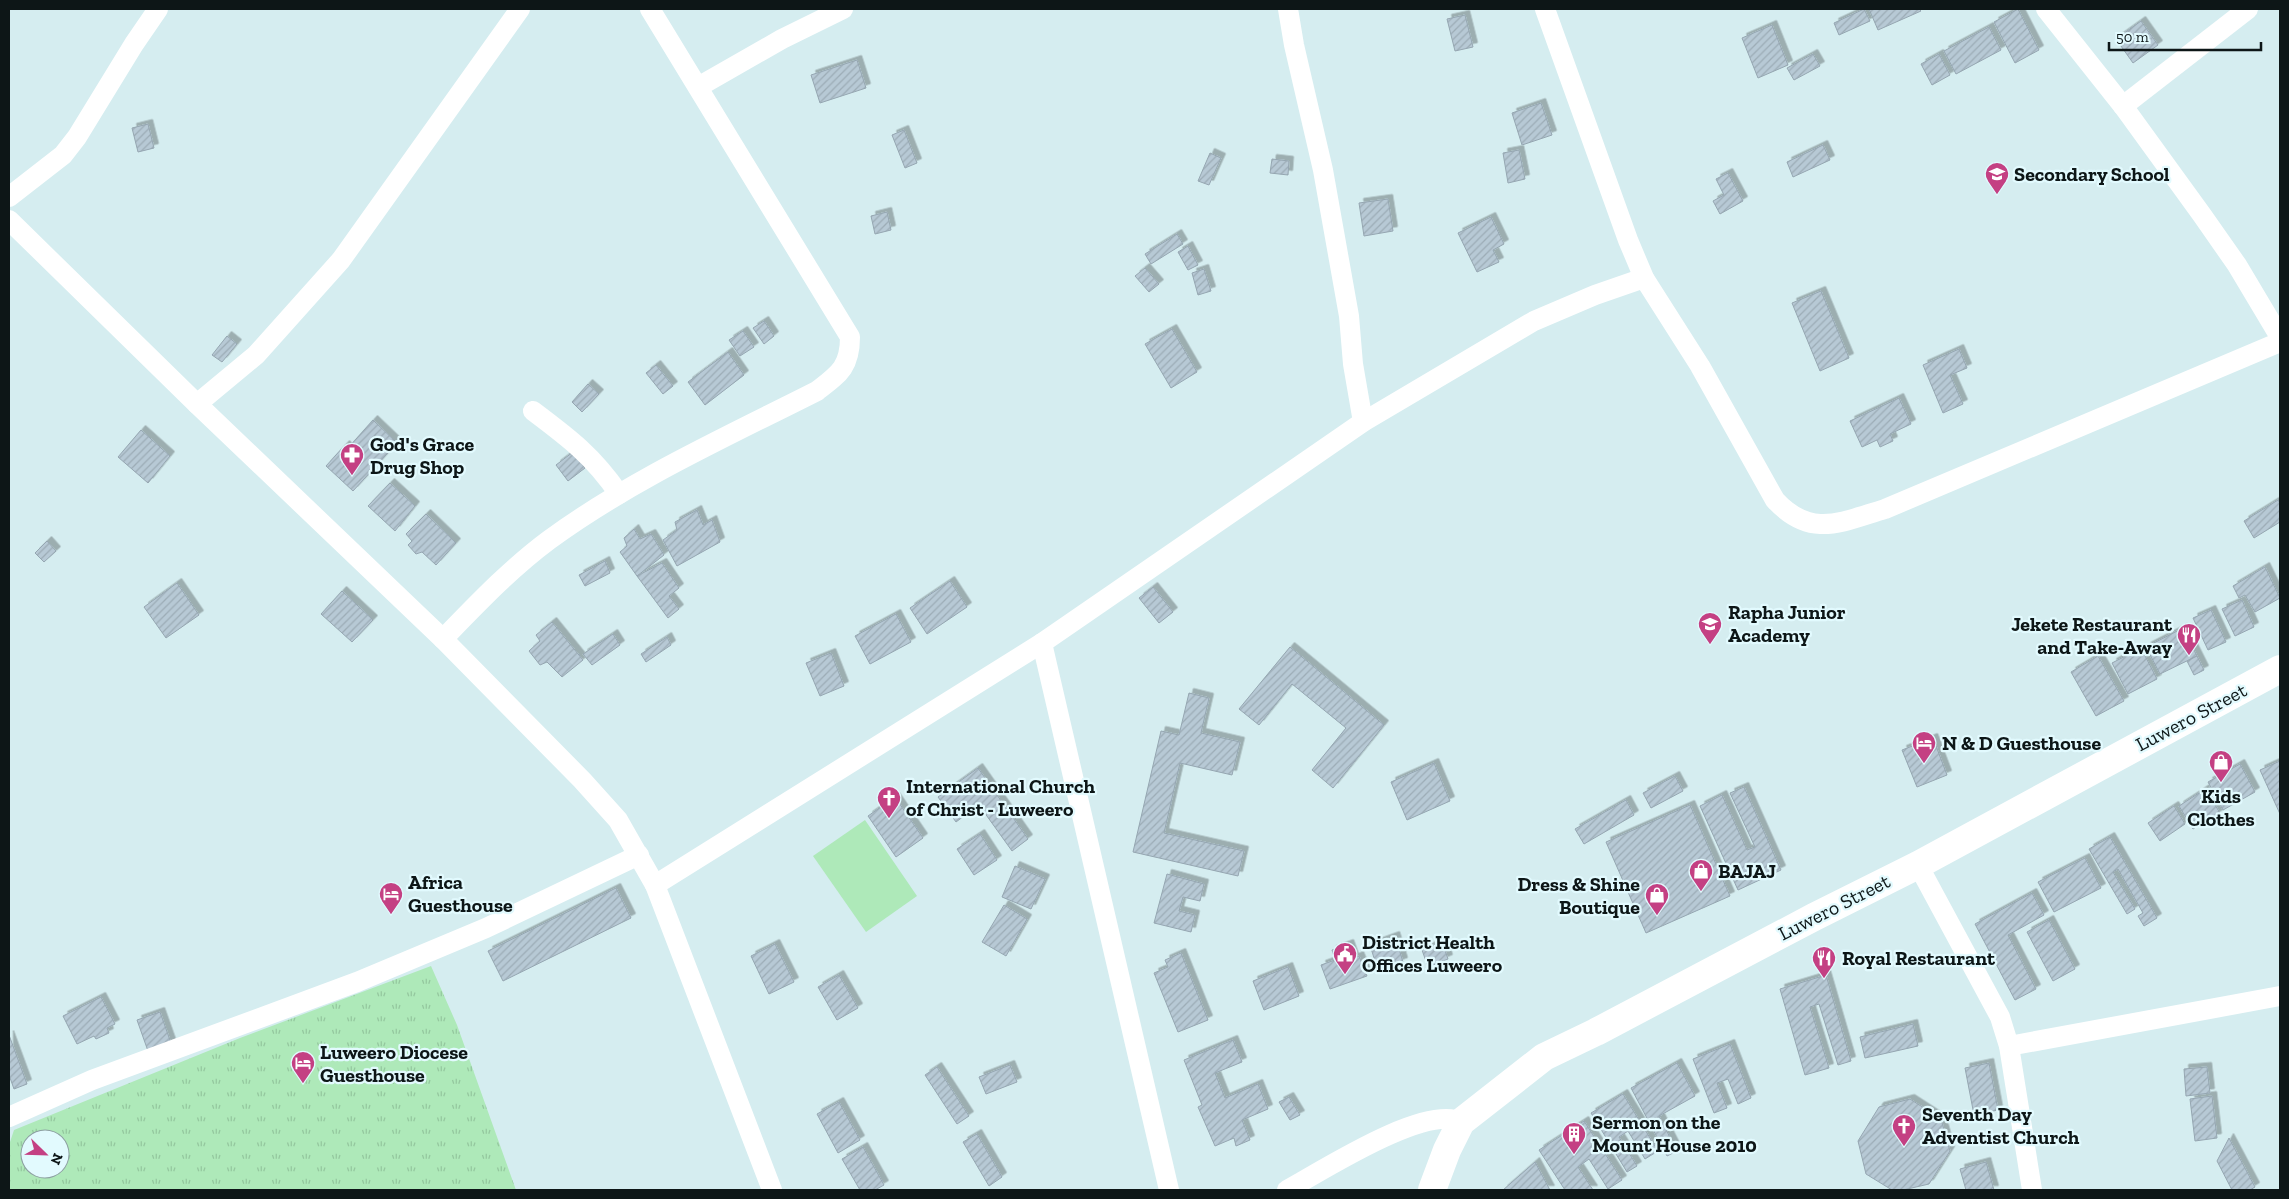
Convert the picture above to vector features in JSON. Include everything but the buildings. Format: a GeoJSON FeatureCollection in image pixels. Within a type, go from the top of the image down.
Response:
{"type":"FeatureCollection","features":[{"type":"Feature","properties":{"kind":"main road","name":"Luwero Street"},"geometry":{"type":"LineString","coordinates":[[1432,1190],[1447,1150],[1462,1122],[1544,1057],[1596,1032],[1814,916],[1918,865],[2280,669]]}},
{"type":"Feature","properties":{"kind":"street"},"geometry":{"type":"LineString","coordinates":[[9,197],[63,155],[77,138],[134,44],[158,9]]}},
{"type":"Feature","properties":{"kind":"street"},"geometry":{"type":"LineString","coordinates":[[198,404],[256,355],[341,260],[520,9]]}},
{"type":"Feature","properties":{"kind":"street"},"geometry":{"type":"LineString","coordinates":[[444,638],[495,585],[541,546],[618,494],[817,391],[846,365],[850,351],[850,337],[650,9]]}},
{"type":"Feature","properties":{"kind":"street"},"geometry":{"type":"LineString","coordinates":[[698,87],[782,39],[843,9]]}},
{"type":"Feature","properties":{"kind":"street"},"geometry":{"type":"LineString","coordinates":[[1288,9],[1294,45],[1323,170],[1349,316],[1353,364],[1363,422]]}},
{"type":"Feature","properties":{"kind":"street"},"geometry":{"type":"LineString","coordinates":[[1545,9],[1628,240],[1644,278],[1700,366],[1775,500],[1787,514],[1802,522],[1821,525],[1840,522],[1884,509],[2280,342]]}},
{"type":"Feature","properties":{"kind":"street"},"geometry":{"type":"LineString","coordinates":[[2046,9],[2123,106],[2237,265],[2280,337]]}},
{"type":"Feature","properties":{"kind":"street"},"geometry":{"type":"LineString","coordinates":[[2123,106],[2248,9]]}},
{"type":"Feature","properties":{"kind":"street"},"geometry":{"type":"LineString","coordinates":[[9,220],[198,404],[444,638],[582,780],[618,820],[655,884],[772,1190]]}},
{"type":"Feature","properties":{"kind":"street"},"geometry":{"type":"LineString","coordinates":[[655,884],[1042,643],[1363,422],[1534,320],[1595,295],[1644,278]]}},
{"type":"Feature","properties":{"kind":"street"},"geometry":{"type":"LineString","coordinates":[[533,411],[578,444],[594,460],[618,494]]}},
{"type":"Feature","properties":{"kind":"street"},"geometry":{"type":"LineString","coordinates":[[1042,643],[1169,1190]]}},
{"type":"Feature","properties":{"kind":"street"},"geometry":{"type":"LineString","coordinates":[[9,1117],[92,1080],[366,978],[486,928],[639,855]]}},
{"type":"Feature","properties":{"kind":"street"},"geometry":{"type":"LineString","coordinates":[[1918,865],[2000,1017],[2009,1046],[2032,1190]]}},
{"type":"Feature","properties":{"kind":"street"},"geometry":{"type":"LineString","coordinates":[[2009,1046],[2280,996]]}},
{"type":"Feature","properties":{"kind":"street"},"geometry":{"type":"LineString","coordinates":[[1287,1190],[1386,1136],[1415,1124],[1433,1119],[1462,1122]]}},
{"type":"Feature","properties":{"kind":"green space"},"geometry":{"type":"Polygon","coordinates":[[[865,820],[917,896],[866,932],[813,856],[865,820]]]}},
{"type":"Feature","properties":{"kind":"green space","name":"Luweero Diocese Guesthouse"},"geometry":{"type":"Polygon","coordinates":[[[431,966],[457,1025],[516,1190],[9,1190],[9,1145],[14,1130],[240,1038],[431,966]]]}},
{"type":"Feature","properties":{"kind":"place","name":"Secondary School"},"geometry":{"type":"Point","coordinates":[1997,195]}},
{"type":"Feature","properties":{"kind":"place","name":"God's Grace Drug Shop"},"geometry":{"type":"Point","coordinates":[352,476]}},
{"type":"Feature","properties":{"kind":"place","name":"Rapha Junior Academy"},"geometry":{"type":"Point","coordinates":[1710,645]}},
{"type":"Feature","properties":{"kind":"place","name":"Jekete Restaurant and Take-Away"},"geometry":{"type":"Point","coordinates":[2189,656]}},
{"type":"Feature","properties":{"kind":"place","name":"N & D Guesthouse"},"geometry":{"type":"Point","coordinates":[1924,764]}},
{"type":"Feature","properties":{"kind":"place","name":"Kids Clothes"},"geometry":{"type":"Point","coordinates":[2221,783]}},
{"type":"Feature","properties":{"kind":"place","name":"International Church of Christ - Luweero"},"geometry":{"type":"Point","coordinates":[889,819]}},
{"type":"Feature","properties":{"kind":"place","name":"BAJAJ"},"geometry":{"type":"Point","coordinates":[1701,892]}},
{"type":"Feature","properties":{"kind":"place","name":"Africa Guesthouse"},"geometry":{"type":"Point","coordinates":[391,915]}},
{"type":"Feature","properties":{"kind":"place","name":"Dress & Shine Boutique"},"geometry":{"type":"Point","coordinates":[1657,916]}},
{"type":"Feature","properties":{"kind":"place","name":"District Health Offices Luweero"},"geometry":{"type":"Point","coordinates":[1345,975]}},
{"type":"Feature","properties":{"kind":"place","name":"Royal Restaurant"},"geometry":{"type":"Point","coordinates":[1824,979]}},
{"type":"Feature","properties":{"kind":"place","name":"Luweero Diocese Guesthouse"},"geometry":{"type":"Point","coordinates":[303,1084]}},
{"type":"Feature","properties":{"kind":"place","name":"Seventh Day Adventist Church"},"geometry":{"type":"Point","coordinates":[1904,1147]}},
{"type":"Feature","properties":{"kind":"place","name":"Sermon on the Mount House 2010"},"geometry":{"type":"Point","coordinates":[1574,1155]}}]}
